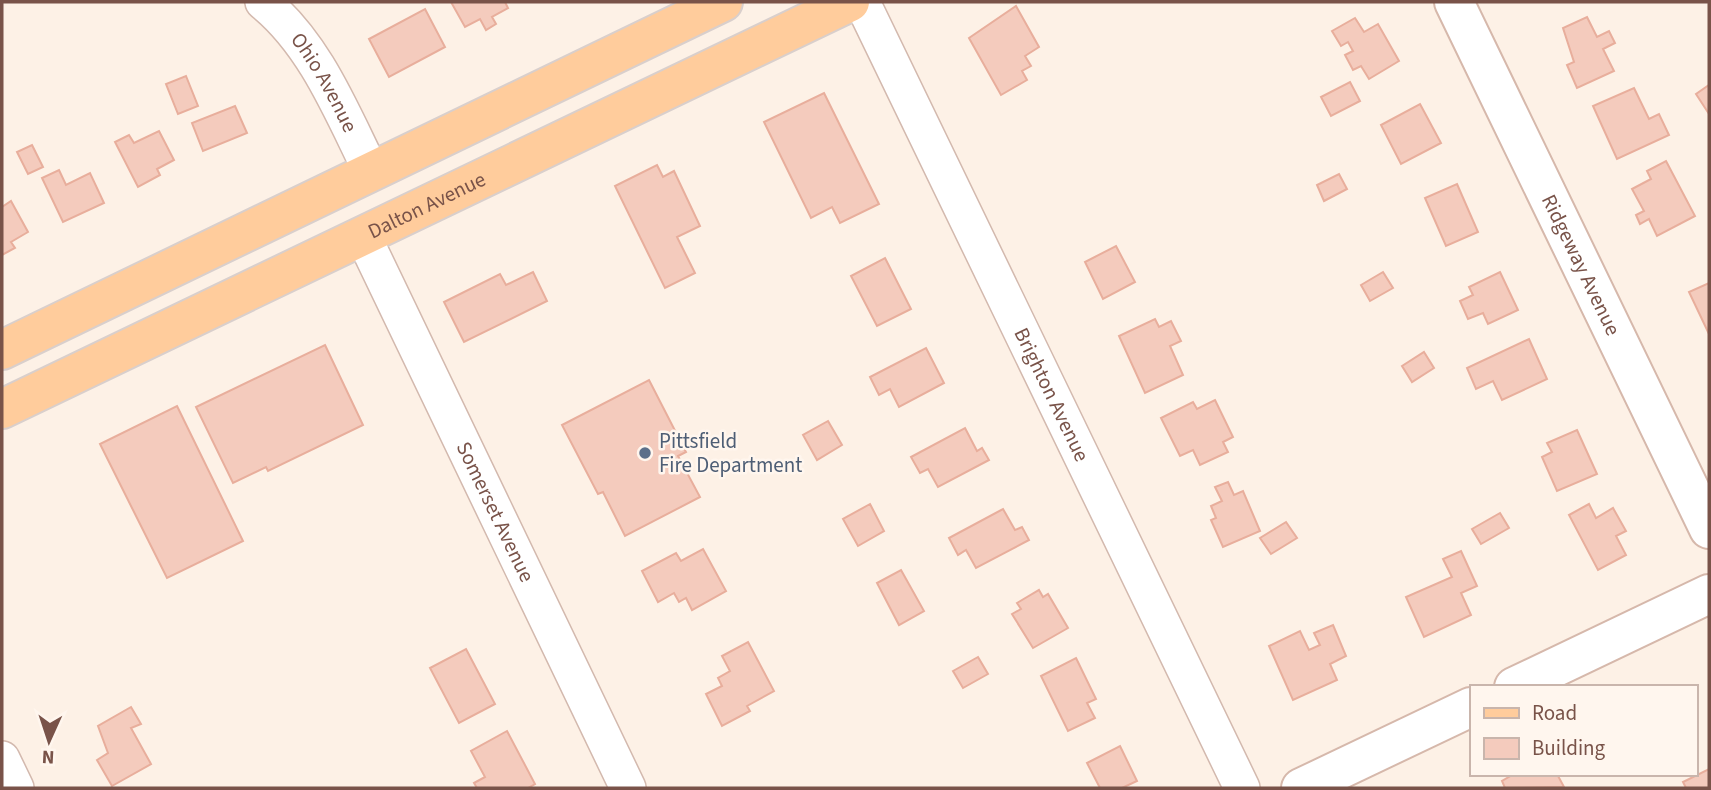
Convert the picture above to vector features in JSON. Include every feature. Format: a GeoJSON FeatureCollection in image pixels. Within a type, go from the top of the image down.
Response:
{"type":"FeatureCollection","features":[{"type":"Feature","properties":{"kind":"main road"},"geometry":{"type":"LineString","coordinates":[[2,350],[723,2]]}},
{"type":"Feature","properties":{"kind":"main road","name":"Dalton Avenue"},"geometry":{"type":"LineString","coordinates":[[2,409],[850,2]]}},
{"type":"Feature","properties":{"kind":"street","name":"Ohio Avenue"},"geometry":{"type":"LineString","coordinates":[[263,2],[303,45],[327,84],[371,171]]}},
{"type":"Feature","properties":{"kind":"street","name":"Brighton Avenue"},"geometry":{"type":"LineString","coordinates":[[862,2],[1242,788]]}},
{"type":"Feature","properties":{"kind":"street","name":"Ridgeway Avenue"},"geometry":{"type":"LineString","coordinates":[[1454,2],[1709,528]]}},
{"type":"Feature","properties":{"kind":"street","name":"Somerset Avenue"},"geometry":{"type":"LineString","coordinates":[[363,236],[628,788]]}},
{"type":"Feature","properties":{"kind":"street"},"geometry":{"type":"LineString","coordinates":[[1518,685],[1709,594]]}},
{"type":"Feature","properties":{"kind":"street"},"geometry":{"type":"LineString","coordinates":[[1301,788],[1470,707]]}},
{"type":"Feature","properties":{"kind":"street"},"geometry":{"type":"LineString","coordinates":[[2,759],[16,788]]}},
{"type":"Feature","properties":{"kind":"building"},"geometry":{"type":"Polygon","coordinates":[[[451,2],[505,2],[508,8],[492,17],[496,24],[486,30],[480,19],[465,27],[451,2]]]}},
{"type":"Feature","properties":{"kind":"building"},"geometry":{"type":"Polygon","coordinates":[[[1016,6],[1039,47],[1025,56],[1031,66],[1022,71],[1027,80],[1001,95],[969,38],[1016,6]]]}},
{"type":"Feature","properties":{"kind":"building"},"geometry":{"type":"Polygon","coordinates":[[[425,9],[445,47],[389,77],[369,39],[425,9]]]}},
{"type":"Feature","properties":{"kind":"building"},"geometry":{"type":"Polygon","coordinates":[[[1587,17],[1597,37],[1609,31],[1615,43],[1603,49],[1614,71],[1577,88],[1567,65],[1574,62],[1563,28],[1587,17]]]}},
{"type":"Feature","properties":{"kind":"building"},"geometry":{"type":"Polygon","coordinates":[[[1355,18],[1364,32],[1378,24],[1399,61],[1369,79],[1361,66],[1353,70],[1345,55],[1353,51],[1348,42],[1341,46],[1332,31],[1355,18]]]}},
{"type":"Feature","properties":{"kind":"building"},"geometry":{"type":"Polygon","coordinates":[[[186,76],[198,106],[178,114],[166,84],[186,76]]]}},
{"type":"Feature","properties":{"kind":"building"},"geometry":{"type":"Polygon","coordinates":[[[1350,82],[1360,101],[1331,116],[1321,97],[1350,82]]]}},
{"type":"Feature","properties":{"kind":"building"},"geometry":{"type":"Polygon","coordinates":[[[1709,85],[1709,114],[1696,94],[1709,85]]]}},
{"type":"Feature","properties":{"kind":"building"},"geometry":{"type":"Polygon","coordinates":[[[1634,88],[1649,119],[1659,114],[1669,135],[1617,159],[1593,106],[1634,88]]]}},
{"type":"Feature","properties":{"kind":"building"},"geometry":{"type":"Polygon","coordinates":[[[824,93],[879,204],[840,223],[832,207],[811,218],[764,122],[824,93]]]}},
{"type":"Feature","properties":{"kind":"building"},"geometry":{"type":"Polygon","coordinates":[[[1420,104],[1441,143],[1401,164],[1381,125],[1420,104]]]}},
{"type":"Feature","properties":{"kind":"building"},"geometry":{"type":"Polygon","coordinates":[[[235,106],[247,133],[203,151],[192,123],[235,106]]]}},
{"type":"Feature","properties":{"kind":"building"},"geometry":{"type":"Polygon","coordinates":[[[159,131],[174,160],[157,169],[160,175],[138,187],[115,142],[129,135],[134,143],[159,131]]]}},
{"type":"Feature","properties":{"kind":"building"},"geometry":{"type":"Polygon","coordinates":[[[32,145],[43,167],[28,174],[17,152],[32,145]]]}},
{"type":"Feature","properties":{"kind":"building"},"geometry":{"type":"Polygon","coordinates":[[[1666,161],[1695,216],[1657,236],[1649,219],[1640,224],[1636,215],[1644,211],[1632,189],[1651,179],[1647,171],[1666,161]]]}},
{"type":"Feature","properties":{"kind":"building"},"geometry":{"type":"Polygon","coordinates":[[[657,165],[663,177],[674,171],[700,226],[677,237],[695,273],[665,288],[615,186],[657,165]]]}},
{"type":"Feature","properties":{"kind":"building"},"geometry":{"type":"Polygon","coordinates":[[[59,170],[66,185],[90,173],[104,203],[63,222],[42,178],[59,170]]]}},
{"type":"Feature","properties":{"kind":"building"},"geometry":{"type":"Polygon","coordinates":[[[1339,174],[1347,189],[1324,201],[1317,185],[1339,174]]]}},
{"type":"Feature","properties":{"kind":"building"},"geometry":{"type":"Polygon","coordinates":[[[1457,184],[1478,232],[1446,246],[1425,198],[1457,184]]]}},
{"type":"Feature","properties":{"kind":"building"},"geometry":{"type":"Polygon","coordinates":[[[11,201],[28,232],[11,242],[15,248],[2,255],[2,207],[11,201]]]}},
{"type":"Feature","properties":{"kind":"building"},"geometry":{"type":"Polygon","coordinates":[[[1116,246],[1135,282],[1103,299],[1085,262],[1116,246]]]}},
{"type":"Feature","properties":{"kind":"building"},"geometry":{"type":"Polygon","coordinates":[[[885,258],[911,309],[877,326],[851,276],[885,258]]]}},
{"type":"Feature","properties":{"kind":"building"},"geometry":{"type":"Polygon","coordinates":[[[533,272],[547,301],[464,342],[444,302],[500,274],[506,285],[533,272]]]}},
{"type":"Feature","properties":{"kind":"building"},"geometry":{"type":"Polygon","coordinates":[[[1383,272],[1393,288],[1370,301],[1361,285],[1383,272]]]}},
{"type":"Feature","properties":{"kind":"building"},"geometry":{"type":"Polygon","coordinates":[[[1500,272],[1518,310],[1488,324],[1483,313],[1468,319],[1460,301],[1473,295],[1469,287],[1500,272]]]}},
{"type":"Feature","properties":{"kind":"building"},"geometry":{"type":"Polygon","coordinates":[[[1709,283],[1709,334],[1689,292],[1709,283]]]}},
{"type":"Feature","properties":{"kind":"building"},"geometry":{"type":"Polygon","coordinates":[[[1155,319],[1159,327],[1171,321],[1181,341],[1170,346],[1183,375],[1145,393],[1119,336],[1155,319]]]}},
{"type":"Feature","properties":{"kind":"building"},"geometry":{"type":"Polygon","coordinates":[[[1529,339],[1547,379],[1502,400],[1493,381],[1476,389],[1467,368],[1529,339]]]}},
{"type":"Feature","properties":{"kind":"building"},"geometry":{"type":"Polygon","coordinates":[[[325,345],[363,425],[268,471],[266,467],[233,483],[196,407],[325,345]]]}},
{"type":"Feature","properties":{"kind":"building"},"geometry":{"type":"Polygon","coordinates":[[[926,348],[944,383],[899,407],[890,389],[879,395],[870,377],[926,348]]]}},
{"type":"Feature","properties":{"kind":"building"},"geometry":{"type":"Polygon","coordinates":[[[1424,352],[1434,368],[1412,382],[1402,366],[1424,352]]]}},
{"type":"Feature","properties":{"kind":"building"},"geometry":{"type":"Polygon","coordinates":[[[649,380],[686,452],[678,456],[700,497],[625,536],[603,492],[598,494],[562,425],[649,380]]]}},
{"type":"Feature","properties":{"kind":"building"},"geometry":{"type":"Polygon","coordinates":[[[1215,400],[1233,437],[1223,442],[1228,452],[1200,465],[1193,450],[1180,456],[1161,418],[1193,402],[1197,409],[1215,400]]]}},
{"type":"Feature","properties":{"kind":"building"},"geometry":{"type":"Polygon","coordinates":[[[177,406],[243,541],[167,578],[100,444],[177,406]]]}},
{"type":"Feature","properties":{"kind":"building"},"geometry":{"type":"Polygon","coordinates":[[[828,421],[842,445],[817,460],[803,435],[828,421]]]}},
{"type":"Feature","properties":{"kind":"building"},"geometry":{"type":"Polygon","coordinates":[[[965,428],[977,451],[982,448],[989,460],[938,487],[928,469],[920,473],[911,457],[965,428]]]}},
{"type":"Feature","properties":{"kind":"building"},"geometry":{"type":"Polygon","coordinates":[[[1577,430],[1597,474],[1557,491],[1542,457],[1552,452],[1547,443],[1577,430]]]}},
{"type":"Feature","properties":{"kind":"building"},"geometry":{"type":"Polygon","coordinates":[[[1228,482],[1234,495],[1243,491],[1260,531],[1223,547],[1211,520],[1216,518],[1211,506],[1222,501],[1215,487],[1228,482]]]}},
{"type":"Feature","properties":{"kind":"building"},"geometry":{"type":"Polygon","coordinates":[[[870,504],[884,531],[858,546],[843,519],[870,504]]]}},
{"type":"Feature","properties":{"kind":"building"},"geometry":{"type":"Polygon","coordinates":[[[1589,504],[1596,518],[1613,508],[1626,531],[1616,536],[1626,555],[1598,570],[1569,515],[1589,504]]]}},
{"type":"Feature","properties":{"kind":"building"},"geometry":{"type":"Polygon","coordinates":[[[1003,509],[1015,530],[1022,527],[1029,540],[976,568],[966,550],[958,555],[949,538],[1003,509]]]}},
{"type":"Feature","properties":{"kind":"building"},"geometry":{"type":"Polygon","coordinates":[[[1500,513],[1509,528],[1481,544],[1472,529],[1500,513]]]}},
{"type":"Feature","properties":{"kind":"building"},"geometry":{"type":"Polygon","coordinates":[[[1286,522],[1297,538],[1271,554],[1260,538],[1286,522]]]}},
{"type":"Feature","properties":{"kind":"building"},"geometry":{"type":"Polygon","coordinates":[[[703,549],[726,591],[692,610],[686,598],[679,602],[674,593],[658,602],[642,571],[676,553],[681,561],[703,549]]]}},
{"type":"Feature","properties":{"kind":"building"},"geometry":{"type":"Polygon","coordinates":[[[1461,551],[1477,586],[1461,593],[1471,615],[1424,637],[1406,597],[1452,577],[1443,559],[1461,551]]]}},
{"type":"Feature","properties":{"kind":"building"},"geometry":{"type":"Polygon","coordinates":[[[901,570],[924,611],[899,625],[877,583],[901,570]]]}},
{"type":"Feature","properties":{"kind":"building"},"geometry":{"type":"Polygon","coordinates":[[[1039,590],[1043,597],[1048,594],[1068,628],[1033,648],[1012,614],[1021,609],[1017,603],[1039,590]]]}},
{"type":"Feature","properties":{"kind":"building"},"geometry":{"type":"Polygon","coordinates":[[[1333,625],[1346,656],[1330,664],[1337,680],[1293,700],[1269,646],[1300,631],[1309,650],[1320,645],[1314,633],[1333,625]]]}},
{"type":"Feature","properties":{"kind":"building"},"geometry":{"type":"Polygon","coordinates":[[[748,642],[774,691],[747,706],[750,711],[722,726],[706,694],[722,686],[718,678],[730,671],[722,656],[748,642]]]}},
{"type":"Feature","properties":{"kind":"building"},"geometry":{"type":"Polygon","coordinates":[[[466,649],[495,704],[459,723],[430,668],[466,649]]]}},
{"type":"Feature","properties":{"kind":"building"},"geometry":{"type":"Polygon","coordinates":[[[978,657],[988,674],[963,688],[953,671],[978,657]]]}},
{"type":"Feature","properties":{"kind":"building"},"geometry":{"type":"Polygon","coordinates":[[[1076,658],[1096,699],[1087,703],[1095,718],[1068,731],[1041,676],[1076,658]]]}},
{"type":"Feature","properties":{"kind":"building"},"geometry":{"type":"Polygon","coordinates":[[[131,707],[141,724],[131,728],[151,764],[112,786],[97,760],[108,753],[98,726],[131,707]]]}},
{"type":"Feature","properties":{"kind":"building"},"geometry":{"type":"Polygon","coordinates":[[[507,731],[535,784],[528,788],[477,788],[474,783],[485,777],[471,751],[507,731]]]}},
{"type":"Feature","properties":{"kind":"building"},"geometry":{"type":"Polygon","coordinates":[[[1120,746],[1137,781],[1122,788],[1100,788],[1087,763],[1120,746]]]}},
{"type":"Feature","properties":{"kind":"building"},"geometry":{"type":"Polygon","coordinates":[[[1709,769],[1709,788],[1686,788],[1683,782],[1709,769]]]}},
{"type":"Feature","properties":{"kind":"building"},"geometry":{"type":"Polygon","coordinates":[[[1511,776],[1558,776],[1564,787],[1505,788],[1502,781],[1511,776]]]}},
{"type":"Feature","properties":{"kind":"place","name":"Pittsfield Fire Department"},"geometry":{"type":"Point","coordinates":[645,453]}}]}
